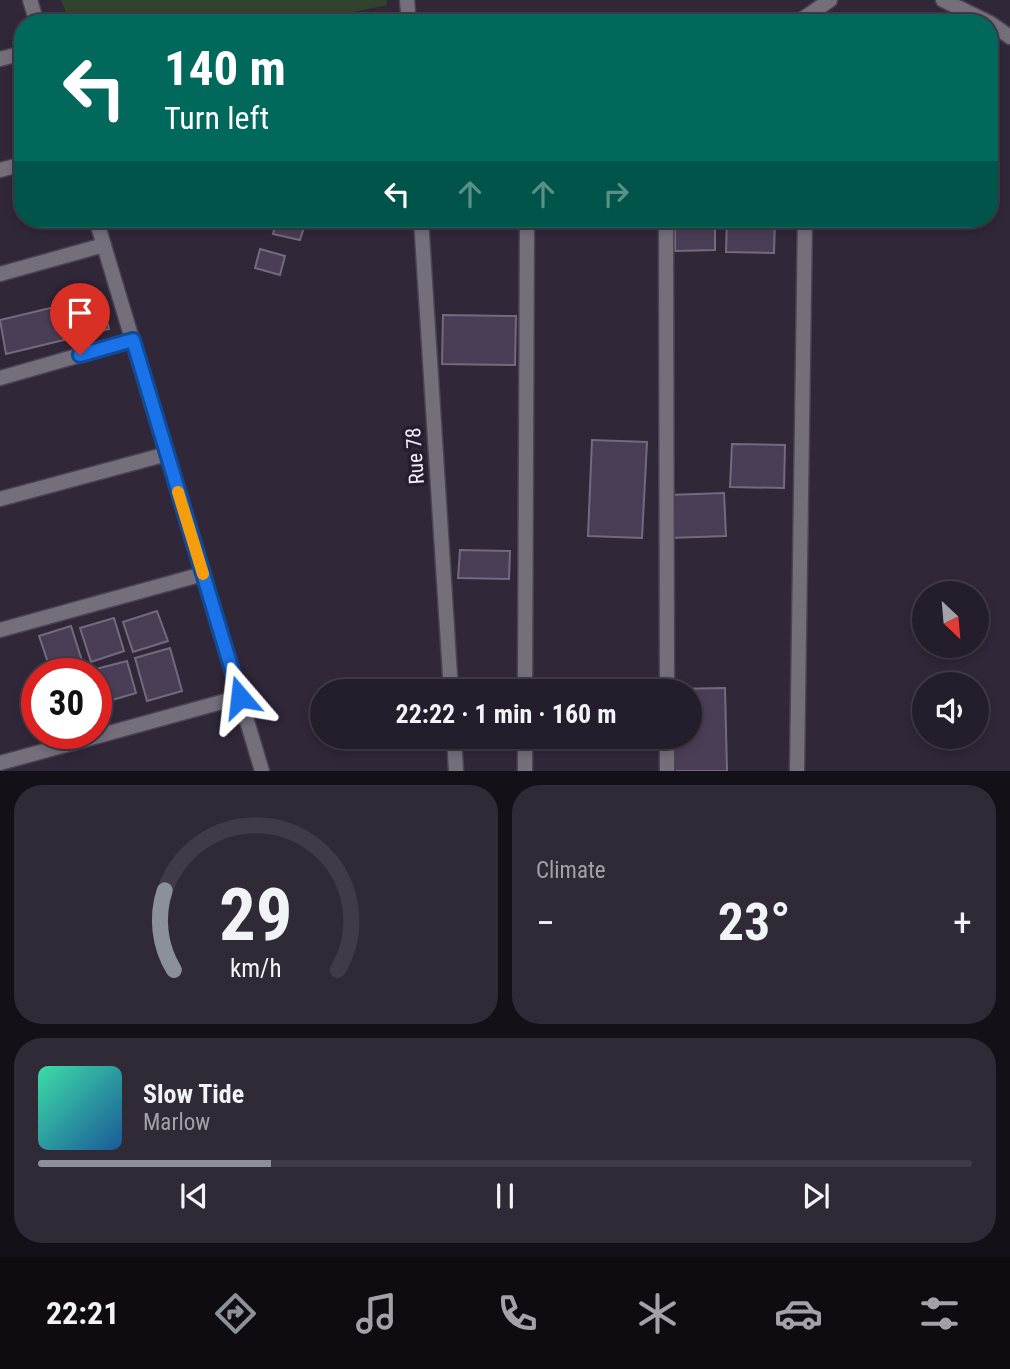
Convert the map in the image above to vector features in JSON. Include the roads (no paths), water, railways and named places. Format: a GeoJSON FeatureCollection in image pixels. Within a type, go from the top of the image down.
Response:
{"type":"FeatureCollection","features":[{"type":"Feature","properties":{"kind":"street"},"geometry":{"type":"LineString","coordinates":[[810,14],[830,0]]}},
{"type":"Feature","properties":{"kind":"street"},"geometry":{"type":"LineString","coordinates":[[943,0],[972,14]]}},
{"type":"Feature","properties":{"kind":"street"},"geometry":{"type":"LineString","coordinates":[[99,228],[262,771]]}},
{"type":"Feature","properties":{"kind":"street","name":"Rue 78"},"geometry":{"type":"LineString","coordinates":[[422,228],[450,679]]}},
{"type":"Feature","properties":{"kind":"street"},"geometry":{"type":"LineString","coordinates":[[525,679],[527,228]]}},
{"type":"Feature","properties":{"kind":"street"},"geometry":{"type":"LineString","coordinates":[[666,228],[667,679]]}},
{"type":"Feature","properties":{"kind":"street"},"geometry":{"type":"LineString","coordinates":[[797,771],[805,228]]}},
{"type":"Feature","properties":{"kind":"street"},"geometry":{"type":"LineString","coordinates":[[0,274],[104,244]]}},
{"type":"Feature","properties":{"kind":"street"},"geometry":{"type":"LineString","coordinates":[[0,378],[133,340]]}},
{"type":"Feature","properties":{"kind":"street"},"geometry":{"type":"LineString","coordinates":[[0,499],[167,454]]}},
{"type":"Feature","properties":{"kind":"street"},"geometry":{"type":"LineString","coordinates":[[0,630],[203,574]]}},
{"type":"Feature","properties":{"kind":"street"},"geometry":{"type":"LineString","coordinates":[[0,763],[240,697]]}},
{"type":"Feature","properties":{"kind":"street"},"geometry":{"type":"LineString","coordinates":[[455,749],[456,771]]}},
{"type":"Feature","properties":{"kind":"street"},"geometry":{"type":"LineString","coordinates":[[525,749],[525,771]]}},
{"type":"Feature","properties":{"kind":"street"},"geometry":{"type":"LineString","coordinates":[[667,749],[667,771]]}}]}
